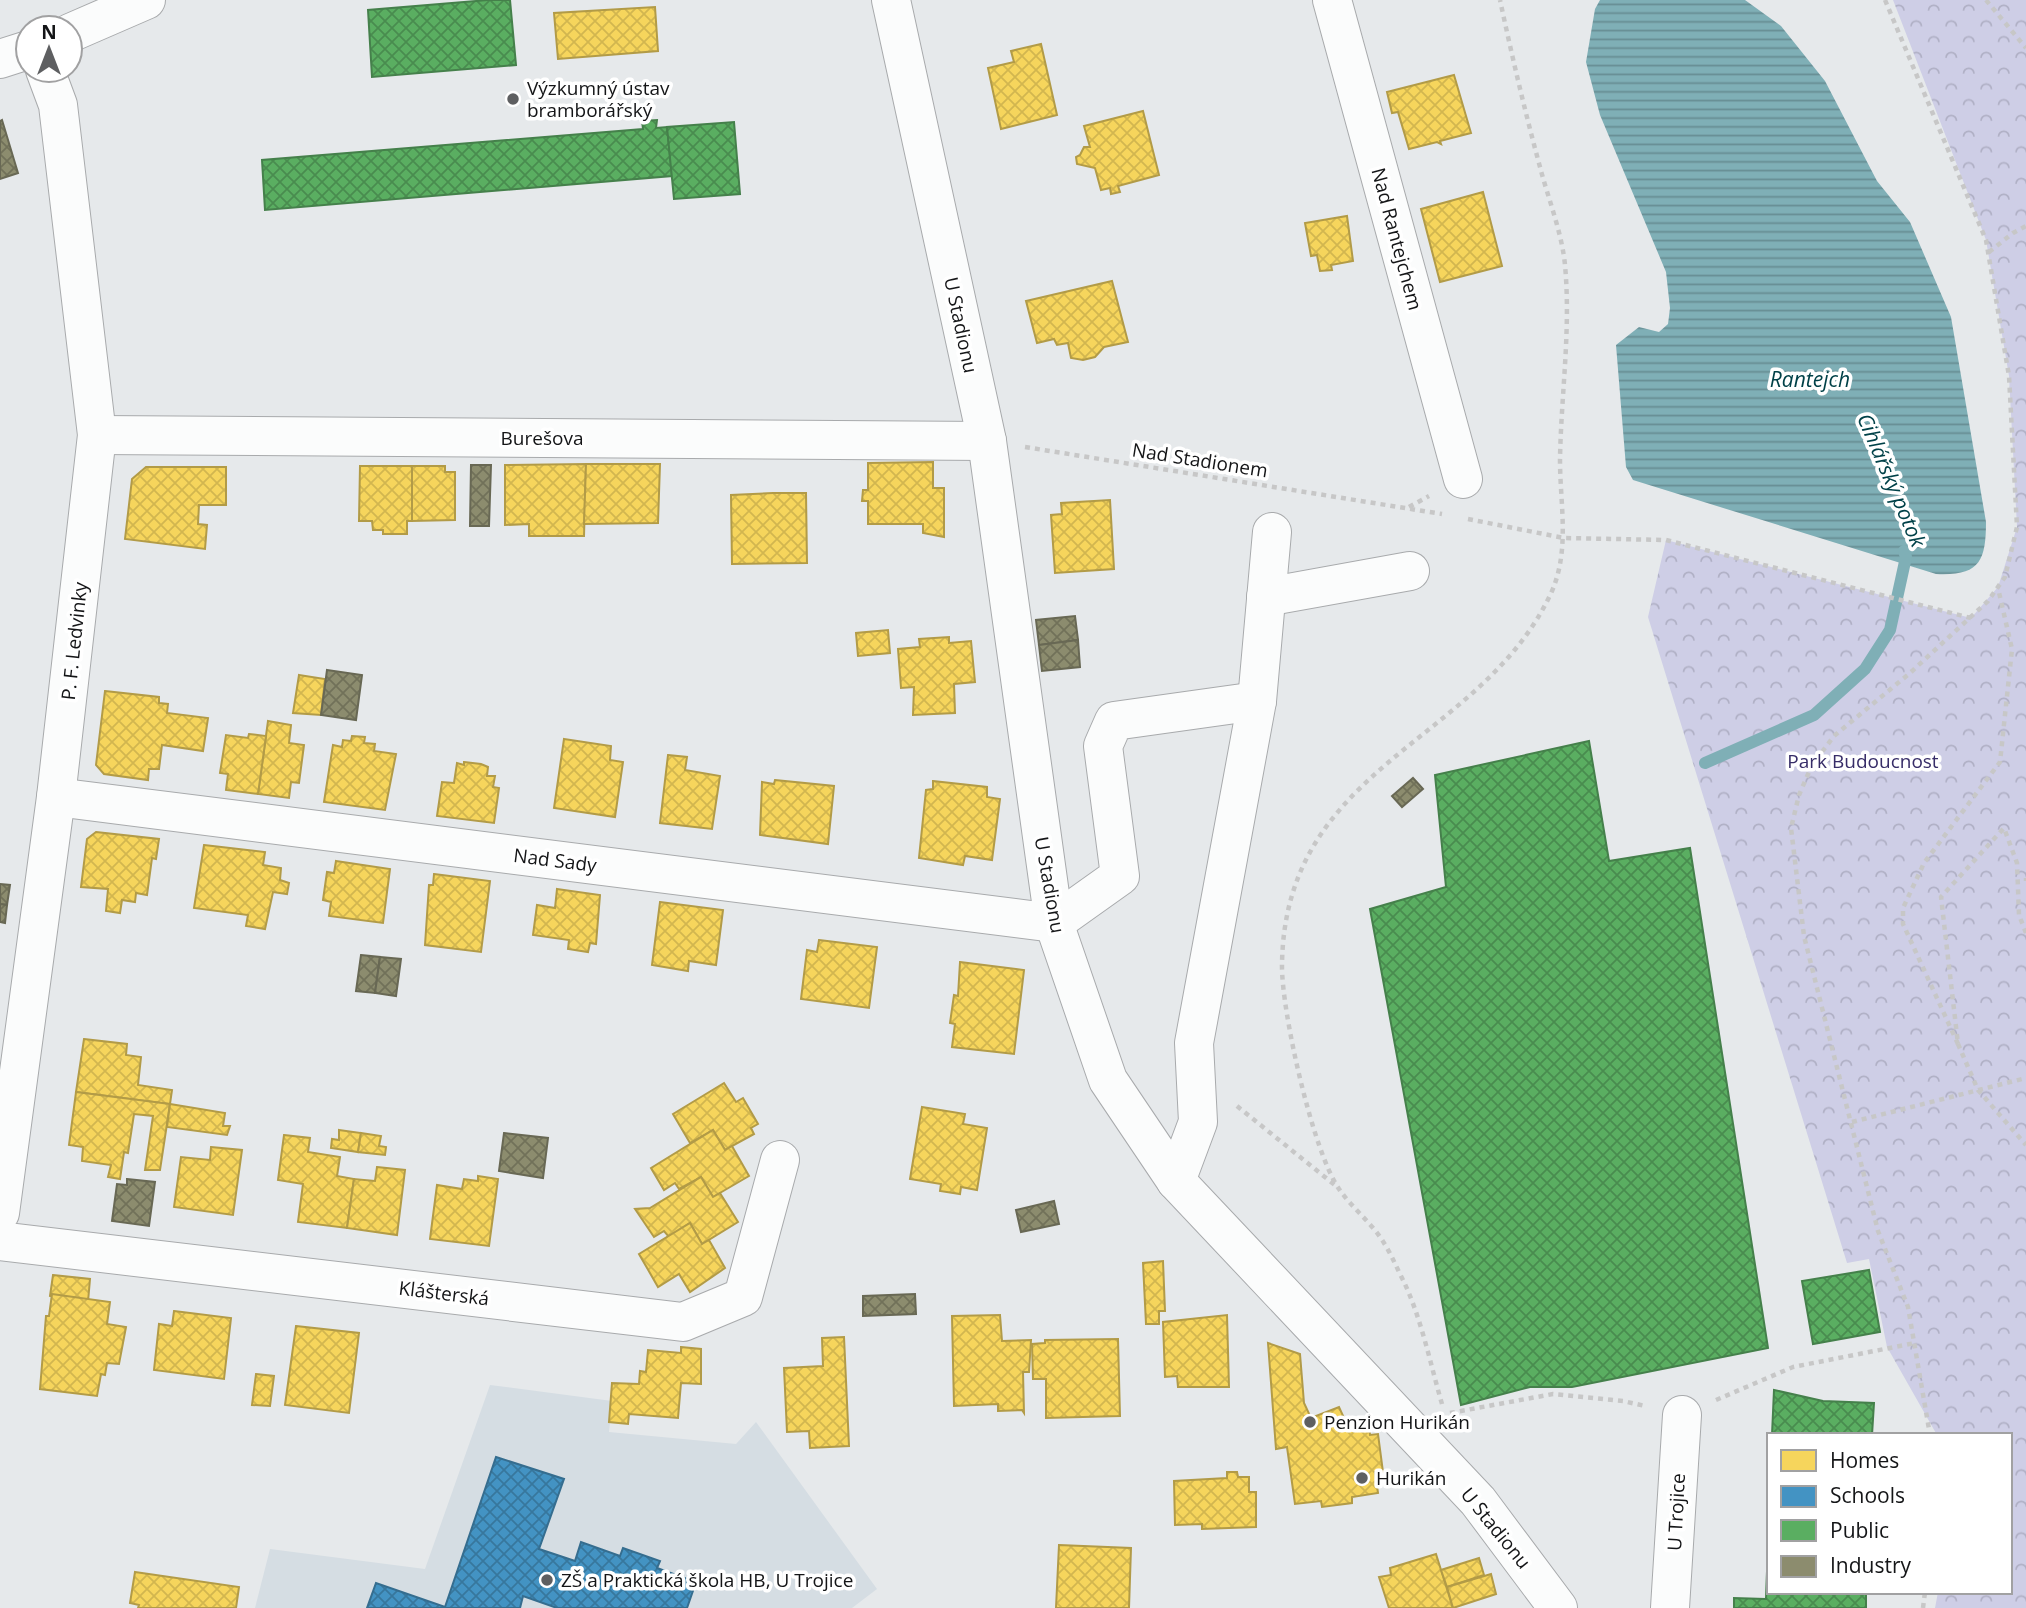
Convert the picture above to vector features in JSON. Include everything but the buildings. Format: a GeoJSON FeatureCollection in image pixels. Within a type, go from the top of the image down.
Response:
{"type":"FeatureCollection","features":[{"type":"Feature","properties":{"kind":"street"},"geometry":{"type":"LineString","coordinates":[[84,27],[146,0]]}},
{"type":"Feature","properties":{"kind":"street","name":"U Stadionu"},"geometry":{"type":"LineString","coordinates":[[891,0],[987,441],[1054,923],[1108,1080],[1176,1181],[1478,1502],[1559,1608]]}},
{"type":"Feature","properties":{"kind":"street","name":"Nad Rantejchem"},"geometry":{"type":"LineString","coordinates":[[1332,0],[1463,478]]}},
{"type":"Feature","properties":{"kind":"street","name":"P. F. Ledvinky"},"geometry":{"type":"LineString","coordinates":[[0,1213],[56,797],[97,435],[58,105],[50,84]]}},
{"type":"Feature","properties":{"kind":"street","name":"Burešova"},"geometry":{"type":"LineString","coordinates":[[97,435],[987,441]]}},
{"type":"Feature","properties":{"kind":"street"},"geometry":{"type":"LineString","coordinates":[[1176,1181],[1198,1122],[1195,1042],[1257,701],[1272,532]]}},
{"type":"Feature","properties":{"kind":"street"},"geometry":{"type":"LineString","coordinates":[[1266,597],[1410,571]]}},
{"type":"Feature","properties":{"kind":"street"},"geometry":{"type":"LineString","coordinates":[[1054,923],[1120,876],[1103,746],[1114,721],[1257,701]]}},
{"type":"Feature","properties":{"kind":"street","name":"Nad Sady"},"geometry":{"type":"LineString","coordinates":[[56,797],[1054,923]]}},
{"type":"Feature","properties":{"kind":"street","name":"Klášterská"},"geometry":{"type":"LineString","coordinates":[[0,1241],[683,1322],[743,1297],[780,1160]]}},
{"type":"Feature","properties":{"kind":"street","name":"U Trojice"},"geometry":{"type":"LineString","coordinates":[[1670,1608],[1682,1415]]}},
{"type":"Feature","properties":{"kind":"path"},"geometry":{"type":"LineString","coordinates":[[1337,1187],[1321,1150],[1290,1032],[1282,967],[1285,925],[1294,881],[1339,809],[1404,746],[1479,687],[1526,638],[1553,587],[1564,538],[1560,466],[1567,341],[1565,262],[1523,103],[1500,0]]}},
{"type":"Feature","properties":{"kind":"path"},"geometry":{"type":"LineString","coordinates":[[1885,0],[1986,240],[2009,376],[2016,464],[2017,527],[2005,576],[1998,587],[1971,618],[1834,736],[1812,765],[1799,795],[1791,828],[1804,936],[1878,1231],[1908,1307],[1930,1433]]}},
{"type":"Feature","properties":{"kind":"path"},"geometry":{"type":"LineString","coordinates":[[1986,0],[2026,48]]}},
{"type":"Feature","properties":{"kind":"path"},"geometry":{"type":"LineString","coordinates":[[1988,253],[2026,226]]}},
{"type":"Feature","properties":{"kind":"path","name":"Nad Stadionem"},"geometry":{"type":"LineString","coordinates":[[987,441],[1447,515]]}},
{"type":"Feature","properties":{"kind":"path"},"geometry":{"type":"LineString","coordinates":[[1460,517],[1564,538],[1667,540],[1971,618]]}},
{"type":"Feature","properties":{"kind":"path"},"geometry":{"type":"LineString","coordinates":[[1998,587],[2012,649],[2000,761],[1924,863],[1903,908],[1903,924],[1978,1090],[2026,1145]]}},
{"type":"Feature","properties":{"kind":"path"},"geometry":{"type":"LineString","coordinates":[[1958,1044],[1941,897],[2004,828],[2017,863],[2019,915],[2026,933]]}},
{"type":"Feature","properties":{"kind":"path"},"geometry":{"type":"LineString","coordinates":[[1196,1072],[1337,1187],[1383,1241],[1405,1283],[1450,1426]]}},
{"type":"Feature","properties":{"kind":"path"},"geometry":{"type":"LineString","coordinates":[[1852,1122],[2026,1078]]}},
{"type":"Feature","properties":{"kind":"path"},"geometry":{"type":"LineString","coordinates":[[1682,1415],[1793,1367],[1915,1343]]}},
{"type":"Feature","properties":{"kind":"path"},"geometry":{"type":"LineString","coordinates":[[1446,1414],[1553,1394],[1623,1401]]}},
{"type":"Feature","properties":{"kind":"shaded area"},"geometry":{"type":"Polygon","coordinates":[[[490,1385],[612,1401],[609,1432],[736,1444],[756,1422],[877,1589],[852,1608],[255,1608],[270,1549],[425,1569],[490,1385]]]}},
{"type":"Feature","properties":{"kind":"green space","name":"Park Budoucnost"},"geometry":{"type":"Polygon","coordinates":[[[1893,0],[2026,0],[2026,1608],[1935,1608],[1938,1594],[2012,1594],[2012,1433],[1936,1433],[1887,1347],[1869,1259],[1847,1263],[1648,617],[1666,540],[1971,618],[1998,587],[2017,527],[2009,376],[1986,240],[1893,0]]]}},
{"type":"Feature","properties":{"kind":"water","name":"Rantejch"},"geometry":{"type":"Polygon","coordinates":[[[1600,0],[1745,0],[1781,26],[1825,81],[1877,181],[1910,222],[1951,317],[1986,522],[1982,557],[1971,569],[1936,574],[1633,480],[1626,467],[1616,345],[1639,327],[1659,332],[1668,324],[1670,308],[1666,272],[1600,115],[1586,62],[1595,9],[1600,0]]]}},
{"type":"Feature","properties":{"kind":"waterway","name":"Cihlářský potok"},"geometry":{"type":"LineString","coordinates":[[1705,763],[1814,715],[1865,669],[1890,630],[1906,557],[1904,551]]}},
{"type":"Feature","properties":{"kind":"place","name":"Výzkumný ústav bramborářský"},"geometry":{"type":"Point","coordinates":[513,99]}},
{"type":"Feature","properties":{"kind":"place","name":"Penzion Hurikán"},"geometry":{"type":"Point","coordinates":[1310,1422]}},
{"type":"Feature","properties":{"kind":"place","name":"Hurikán"},"geometry":{"type":"Point","coordinates":[1362,1478]}},
{"type":"Feature","properties":{"kind":"place","name":"ZŠ a Praktická škola HB, U Trojice"},"geometry":{"type":"Point","coordinates":[547,1580]}}]}
